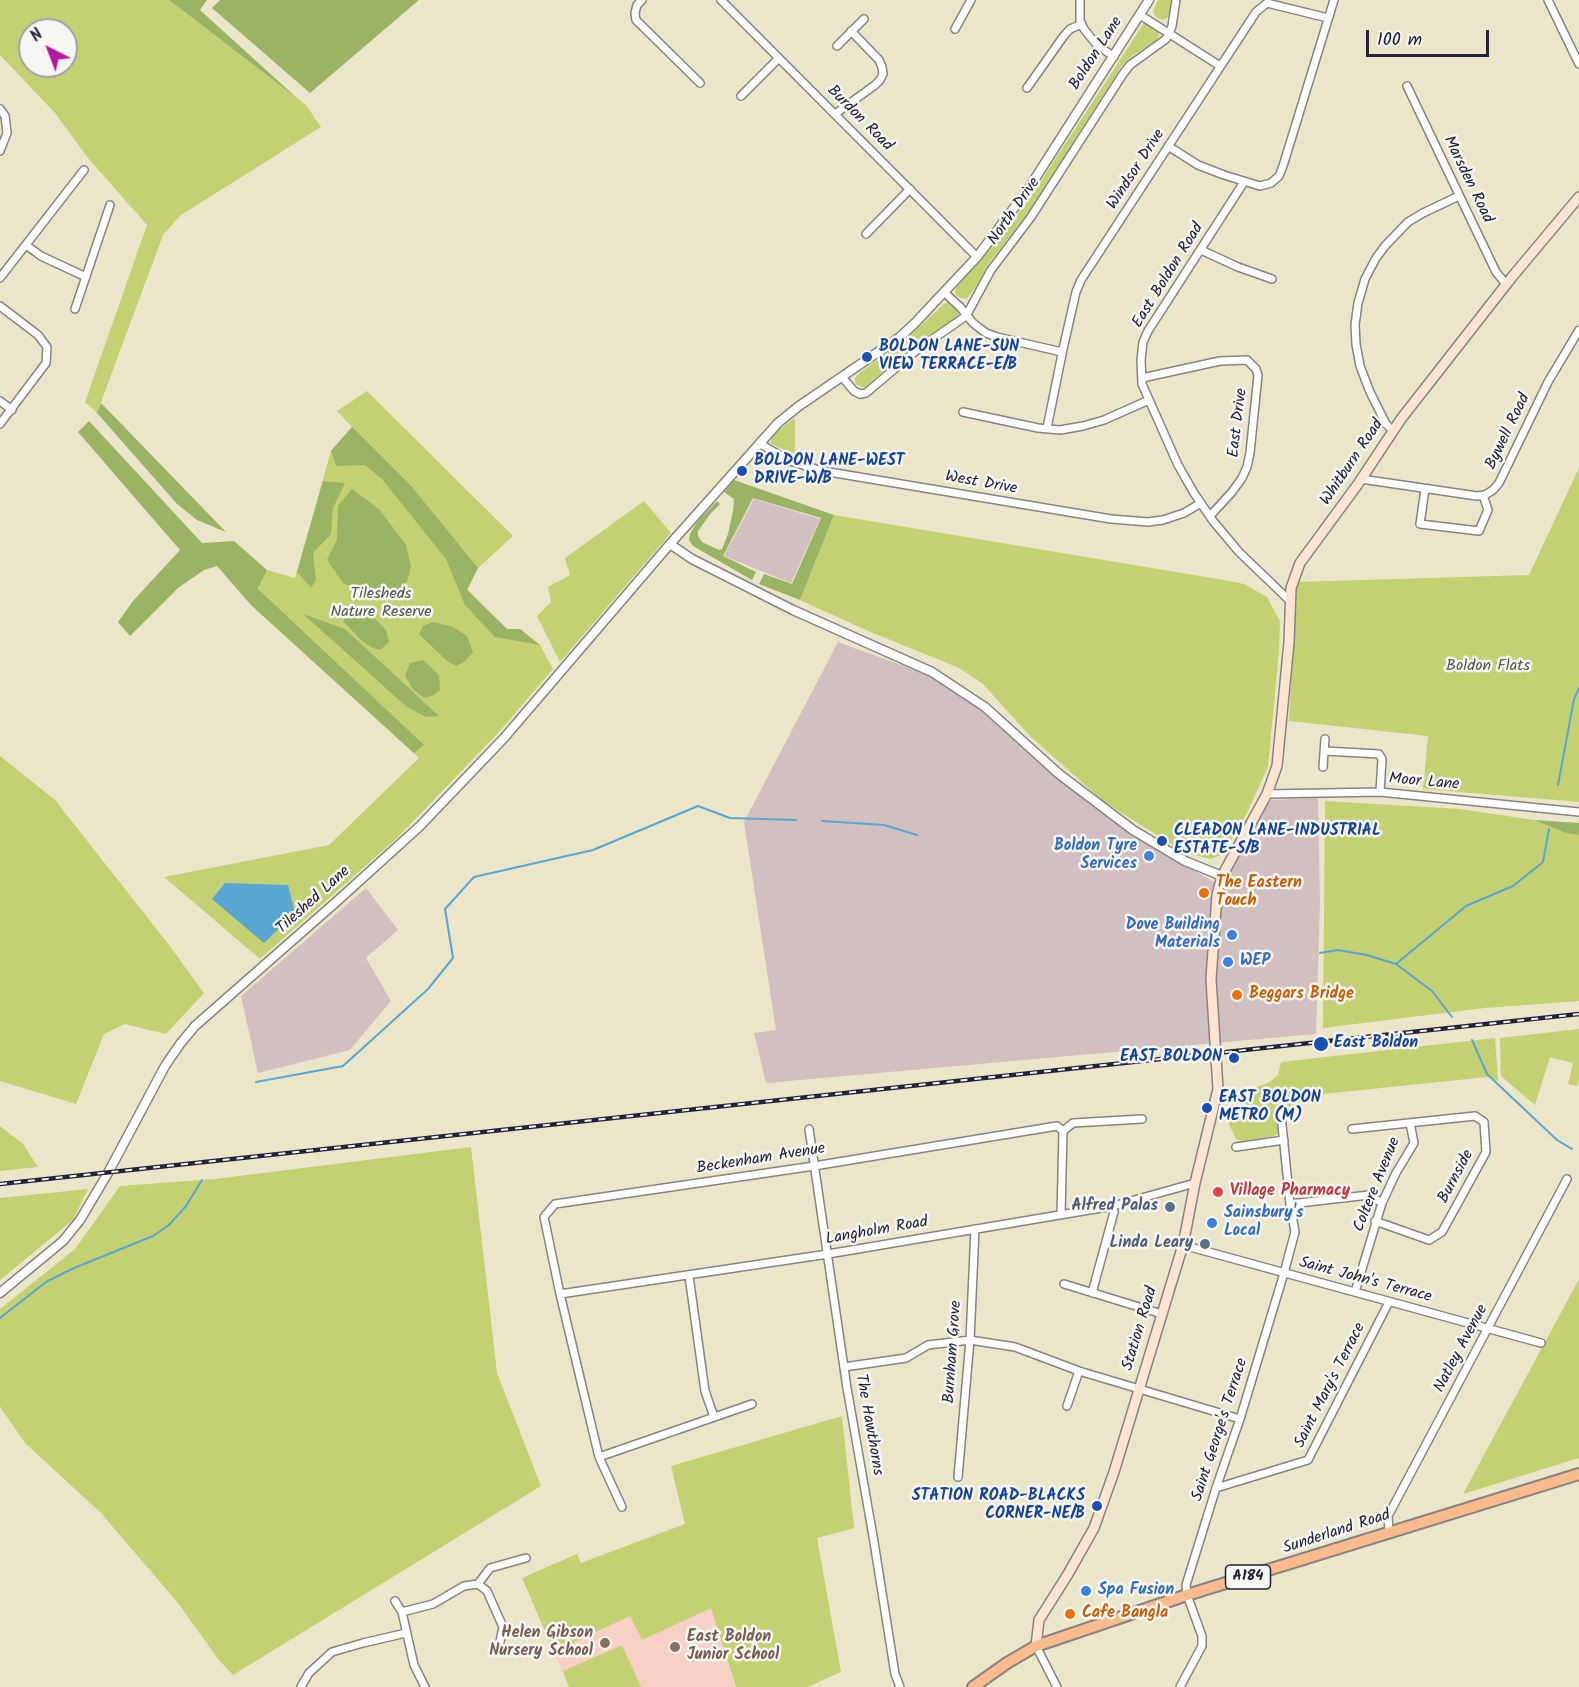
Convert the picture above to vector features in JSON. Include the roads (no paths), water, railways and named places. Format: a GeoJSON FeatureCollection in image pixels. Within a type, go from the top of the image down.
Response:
{"type":"FeatureCollection","features":[{"type":"Feature","properties":{"kind":"main road","name":"Whitburn Road"},"geometry":{"type":"LineString","coordinates":[[1222,876],[1267,794],[1277,766],[1289,642],[1291,588],[1300,563],[1393,431],[1506,284],[1579,197]]}},
{"type":"Feature","properties":{"kind":"main road","name":"Station Road"},"geometry":{"type":"LineString","coordinates":[[1036,1646],[1039,1620],[1094,1528],[1114,1472],[1183,1245],[1195,1183],[1218,1089],[1211,979],[1217,895],[1222,876]]}},
{"type":"Feature","properties":{"kind":"main road","name":"Sunderland Road"},"geometry":{"type":"LineString","coordinates":[[1036,1646],[1187,1595],[1579,1474]]}},
{"type":"Feature","properties":{"kind":"main road","name":"A184"},"geometry":{"type":"LineString","coordinates":[[973,1687],[1036,1646]]}},
{"type":"Feature","properties":{"kind":"street"},"geometry":{"type":"LineString","coordinates":[[642,0],[637,5],[636,20],[700,83]]}},
{"type":"Feature","properties":{"kind":"street","name":"Burdon Road"},"geometry":{"type":"LineString","coordinates":[[721,0],[977,257]]}},
{"type":"Feature","properties":{"kind":"street"},"geometry":{"type":"LineString","coordinates":[[955,29],[972,0]]}},
{"type":"Feature","properties":{"kind":"street"},"geometry":{"type":"LineString","coordinates":[[1080,0],[1079,11],[1082,24],[1090,37],[1114,57]]}},
{"type":"Feature","properties":{"kind":"street","name":"Boldon Lane"},"geometry":{"type":"LineString","coordinates":[[842,377],[900,337],[945,293],[977,257],[1029,188],[1149,0]]}},
{"type":"Feature","properties":{"kind":"street"},"geometry":{"type":"LineString","coordinates":[[1169,34],[1176,0]]}},
{"type":"Feature","properties":{"kind":"street"},"geometry":{"type":"LineString","coordinates":[[1168,147],[1198,165],[1244,182],[1260,186],[1271,183],[1279,176],[1334,0]]}},
{"type":"Feature","properties":{"kind":"street"},"geometry":{"type":"LineString","coordinates":[[1548,0],[1579,64]]}},
{"type":"Feature","properties":{"kind":"street","name":"Windsor Drive"},"geometry":{"type":"LineString","coordinates":[[1047,428],[1062,352],[1081,280],[1256,12],[1267,3],[1328,18]]}},
{"type":"Feature","properties":{"kind":"street"},"geometry":{"type":"LineString","coordinates":[[1140,15],[1220,66]]}},
{"type":"Feature","properties":{"kind":"street"},"geometry":{"type":"LineString","coordinates":[[837,46],[864,19]]}},
{"type":"Feature","properties":{"kind":"street"},"geometry":{"type":"LineString","coordinates":[[1027,88],[1063,37],[1070,29],[1082,24]]}},
{"type":"Feature","properties":{"kind":"street"},"geometry":{"type":"LineString","coordinates":[[836,114],[875,85],[883,74],[879,60],[851,31]]}},
{"type":"Feature","properties":{"kind":"street","name":"North Drive"},"geometry":{"type":"LineString","coordinates":[[842,377],[854,391],[860,394],[866,393],[917,350],[966,316],[991,270],[1031,217],[1123,74],[1130,65],[1166,39],[1169,34]]}},
{"type":"Feature","properties":{"kind":"street"},"geometry":{"type":"LineString","coordinates":[[741,96],[779,58]]}},
{"type":"Feature","properties":{"kind":"street","name":"Marsden Road"},"geometry":{"type":"LineString","coordinates":[[1407,86],[1496,273],[1506,284]]}},
{"type":"Feature","properties":{"kind":"street"},"geometry":{"type":"LineString","coordinates":[[0,109],[5,116],[7,133],[0,151]]}},
{"type":"Feature","properties":{"kind":"street"},"geometry":{"type":"LineString","coordinates":[[0,278],[84,170]]}},
{"type":"Feature","properties":{"kind":"street","name":"East Boldon Road"},"geometry":{"type":"LineString","coordinates":[[1244,182],[1148,331],[1143,342],[1142,384],[1178,465],[1201,503],[1239,552],[1290,601]]}},
{"type":"Feature","properties":{"kind":"street"},"geometry":{"type":"LineString","coordinates":[[866,234],[910,189]]}},
{"type":"Feature","properties":{"kind":"street"},"geometry":{"type":"LineString","coordinates":[[1393,431],[1383,419],[1360,366],[1355,325],[1365,279],[1376,258],[1402,228],[1423,213],[1460,196]]}},
{"type":"Feature","properties":{"kind":"street"},"geometry":{"type":"LineString","coordinates":[[75,309],[110,205]]}},
{"type":"Feature","properties":{"kind":"street"},"geometry":{"type":"LineString","coordinates":[[26,245],[41,256],[86,277]]}},
{"type":"Feature","properties":{"kind":"street"},"geometry":{"type":"LineString","coordinates":[[1201,250],[1272,279]]}},
{"type":"Feature","properties":{"kind":"street"},"geometry":{"type":"LineString","coordinates":[[945,293],[973,323],[986,333],[1062,352]]}},
{"type":"Feature","properties":{"kind":"street"},"geometry":{"type":"LineString","coordinates":[[0,306],[38,335],[47,347],[46,363],[0,424]]}},
{"type":"Feature","properties":{"kind":"street","name":"Bywell Road"},"geometry":{"type":"LineString","coordinates":[[1483,495],[1493,490],[1499,483],[1548,382],[1579,330]]}},
{"type":"Feature","properties":{"kind":"street","name":"East Drive"},"geometry":{"type":"LineString","coordinates":[[1142,378],[1220,361],[1247,360],[1256,369],[1257,386],[1247,467],[1232,492],[1210,516]]}},
{"type":"Feature","properties":{"kind":"street","name":"Tileshed Lane"},"geometry":{"type":"LineString","coordinates":[[0,1293],[63,1241],[80,1220],[108,1173],[160,1074],[195,1026],[420,826],[504,738],[759,443],[799,406],[842,377]]}},
{"type":"Feature","properties":{"kind":"street"},"geometry":{"type":"LineString","coordinates":[[963,412],[1060,430],[1104,420],[1149,400]]}},
{"type":"Feature","properties":{"kind":"street"},"geometry":{"type":"LineString","coordinates":[[0,401],[12,410]]}},
{"type":"Feature","properties":{"kind":"street","name":"West Drive"},"geometry":{"type":"LineString","coordinates":[[759,443],[789,461],[824,471],[1111,519],[1148,522],[1163,520],[1184,513],[1201,503]]}},
{"type":"Feature","properties":{"kind":"street"},"geometry":{"type":"LineString","coordinates":[[1361,479],[1483,495],[1488,510],[1479,531],[1420,524],[1425,489]]}},
{"type":"Feature","properties":{"kind":"street"},"geometry":{"type":"LineString","coordinates":[[670,544],[692,559],[793,610],[932,672],[985,707],[1059,774],[1132,830],[1185,861],[1222,876]]}},
{"type":"Feature","properties":{"kind":"street"},"geometry":{"type":"LineString","coordinates":[[1323,767],[1325,739]]}},
{"type":"Feature","properties":{"kind":"street"},"geometry":{"type":"LineString","coordinates":[[1324,751],[1379,754],[1382,759],[1380,792]]}},
{"type":"Feature","properties":{"kind":"street","name":"Moor Lane"},"geometry":{"type":"LineString","coordinates":[[1267,794],[1380,792],[1579,813]]}},
{"type":"Feature","properties":{"kind":"street","name":"Saint George's Terrace"},"geometry":{"type":"LineString","coordinates":[[1187,1595],[1186,1585],[1240,1419],[1295,1232],[1281,1115]]}},
{"type":"Feature","properties":{"kind":"street","name":"Burnside"},"geometry":{"type":"LineString","coordinates":[[1352,1129],[1475,1116],[1484,1122],[1486,1152],[1442,1232],[1429,1240],[1375,1221]]}},
{"type":"Feature","properties":{"kind":"street"},"geometry":{"type":"LineString","coordinates":[[1061,1215],[1063,1131],[1073,1123],[1142,1119]]}},
{"type":"Feature","properties":{"kind":"street","name":"Coltere Avenue"},"geometry":{"type":"LineString","coordinates":[[1355,1292],[1382,1203],[1414,1143],[1410,1122]]}},
{"type":"Feature","properties":{"kind":"street","name":"Beckenham Avenue"},"geometry":{"type":"LineString","coordinates":[[560,1294],[544,1217],[555,1204],[814,1166],[1056,1126],[1063,1131]]}},
{"type":"Feature","properties":{"kind":"street","name":"The Hawthorns"},"geometry":{"type":"LineString","coordinates":[[809,1129],[844,1366],[895,1674],[900,1687]]}},
{"type":"Feature","properties":{"kind":"street"},"geometry":{"type":"LineString","coordinates":[[1236,1147],[1284,1140]]}},
{"type":"Feature","properties":{"kind":"street","name":"Natley Avenue"},"geometry":{"type":"LineString","coordinates":[[1389,1532],[1388,1516],[1567,1179]]}},
{"type":"Feature","properties":{"kind":"street","name":"Langholm Road"},"geometry":{"type":"LineString","coordinates":[[560,1294],[828,1254],[1113,1206],[1195,1183]]}},
{"type":"Feature","properties":{"kind":"street"},"geometry":{"type":"LineString","coordinates":[[1290,1204],[1369,1195],[1382,1203]]}},
{"type":"Feature","properties":{"kind":"street"},"geometry":{"type":"LineString","coordinates":[[1092,1293],[1114,1212],[1113,1206]]}},
{"type":"Feature","properties":{"kind":"street","name":"Burnham Grove"},"geometry":{"type":"LineString","coordinates":[[958,1477],[970,1340],[975,1229]]}},
{"type":"Feature","properties":{"kind":"street","name":"Saint John's Terrace"},"geometry":{"type":"LineString","coordinates":[[1183,1245],[1541,1343]]}},
{"type":"Feature","properties":{"kind":"street"},"geometry":{"type":"LineString","coordinates":[[689,1276],[705,1391],[714,1417]]}},
{"type":"Feature","properties":{"kind":"street"},"geometry":{"type":"LineString","coordinates":[[1064,1284],[1162,1314]]}},
{"type":"Feature","properties":{"kind":"street"},"geometry":{"type":"LineString","coordinates":[[560,1294],[600,1457],[622,1508]]}},
{"type":"Feature","properties":{"kind":"street","name":"Saint Mary's Terrace"},"geometry":{"type":"LineString","coordinates":[[1216,1488],[1308,1460],[1389,1302]]}},
{"type":"Feature","properties":{"kind":"street"},"geometry":{"type":"LineString","coordinates":[[844,1366],[906,1358],[927,1346],[970,1340],[1015,1347],[1078,1371],[1240,1419]]}},
{"type":"Feature","properties":{"kind":"street"},"geometry":{"type":"LineString","coordinates":[[1066,1406],[1078,1371]]}},
{"type":"Feature","properties":{"kind":"street"},"geometry":{"type":"LineString","coordinates":[[600,1457],[752,1404]]}},
{"type":"Feature","properties":{"kind":"street"},"geometry":{"type":"LineString","coordinates":[[402,1612],[433,1604],[464,1586],[478,1584],[490,1568],[526,1558]]}},
{"type":"Feature","properties":{"kind":"street"},"geometry":{"type":"LineString","coordinates":[[478,1584],[487,1591],[503,1628],[500,1642]]}},
{"type":"Feature","properties":{"kind":"street"},"geometry":{"type":"LineString","coordinates":[[1180,1687],[1202,1646],[1202,1636],[1187,1595]]}},
{"type":"Feature","properties":{"kind":"street"},"geometry":{"type":"LineString","coordinates":[[395,1601],[402,1612],[414,1665],[425,1687]]}},
{"type":"Feature","properties":{"kind":"street"},"geometry":{"type":"LineString","coordinates":[[301,1687],[309,1673],[332,1652],[406,1633]]}},
{"type":"Feature","properties":{"kind":"street"},"geometry":{"type":"LineString","coordinates":[[1036,1646],[1057,1687]]}},
{"type":"Feature","properties":{"kind":"water"},"geometry":{"type":"Polygon","coordinates":[[[225,883],[288,885],[295,913],[264,943],[212,899],[225,883]]]}},
{"type":"Feature","properties":{"kind":"waterway"},"geometry":{"type":"LineString","coordinates":[[1558,785],[1574,699],[1579,688]]}},
{"type":"Feature","properties":{"kind":"waterway"},"geometry":{"type":"LineString","coordinates":[[256,1082],[343,1066],[428,989],[453,958],[445,909],[474,877],[593,850],[698,806],[730,818],[796,820]]}},
{"type":"Feature","properties":{"kind":"waterway"},"geometry":{"type":"LineString","coordinates":[[822,821],[884,825],[917,835]]}},
{"type":"Feature","properties":{"kind":"waterway"},"geometry":{"type":"LineString","coordinates":[[1396,964],[1466,906],[1513,886],[1543,862],[1549,829]]}},
{"type":"Feature","properties":{"kind":"waterway"},"geometry":{"type":"LineString","coordinates":[[1320,953],[1338,950],[1367,955],[1396,964],[1432,991],[1452,1017]]}},
{"type":"Feature","properties":{"kind":"waterway"},"geometry":{"type":"LineString","coordinates":[[1472,1040],[1487,1074],[1557,1140],[1572,1149]]}},
{"type":"Feature","properties":{"kind":"waterway"},"geometry":{"type":"LineString","coordinates":[[0,1318],[46,1282],[74,1268],[153,1236],[169,1225],[186,1206],[202,1180]]}},
{"type":"Feature","properties":{"kind":"railway"},"geometry":{"type":"LineString","coordinates":[[0,1184],[1579,1014]]}},
{"type":"Feature","properties":{"kind":"place","name":"BOLDON LANE-SUN VIEW TERRACE-E/B"},"geometry":{"type":"Point","coordinates":[867,357]}},
{"type":"Feature","properties":{"kind":"place","name":"BOLDON LANE-WEST DRIVE-W/B"},"geometry":{"type":"Point","coordinates":[742,471]}},
{"type":"Feature","properties":{"kind":"place","name":"CLEADON LANE-INDUSTRIAL ESTATE-S/B"},"geometry":{"type":"Point","coordinates":[1162,841]}},
{"type":"Feature","properties":{"kind":"place","name":"Boldon Tyre Services"},"geometry":{"type":"Point","coordinates":[1149,856]}},
{"type":"Feature","properties":{"kind":"place","name":"The Eastern Touch"},"geometry":{"type":"Point","coordinates":[1204,893]}},
{"type":"Feature","properties":{"kind":"place","name":"Dove Building Materials"},"geometry":{"type":"Point","coordinates":[1232,935]}},
{"type":"Feature","properties":{"kind":"place","name":"WEP"},"geometry":{"type":"Point","coordinates":[1228,962]}},
{"type":"Feature","properties":{"kind":"place","name":"Beggars Bridge"},"geometry":{"type":"Point","coordinates":[1237,995]}},
{"type":"Feature","properties":{"kind":"place","name":"East Boldon"},"geometry":{"type":"Point","coordinates":[1321,1044]}},
{"type":"Feature","properties":{"kind":"place","name":"EAST BOLDON"},"geometry":{"type":"Point","coordinates":[1234,1058]}},
{"type":"Feature","properties":{"kind":"place","name":"EAST BOLDON METRO (M)"},"geometry":{"type":"Point","coordinates":[1207,1108]}},
{"type":"Feature","properties":{"kind":"place","name":"Village Pharmacy"},"geometry":{"type":"Point","coordinates":[1218,1192]}},
{"type":"Feature","properties":{"kind":"place","name":"Alfred Palas"},"geometry":{"type":"Point","coordinates":[1170,1207]}},
{"type":"Feature","properties":{"kind":"place","name":"Sainsbury's Local"},"geometry":{"type":"Point","coordinates":[1212,1223]}},
{"type":"Feature","properties":{"kind":"place","name":"Linda Leary"},"geometry":{"type":"Point","coordinates":[1205,1244]}},
{"type":"Feature","properties":{"kind":"place","name":"STATION ROAD-BLACKS CORNER-NE/B"},"geometry":{"type":"Point","coordinates":[1097,1506]}},
{"type":"Feature","properties":{"kind":"place","name":"Spa Fusion"},"geometry":{"type":"Point","coordinates":[1086,1591]}},
{"type":"Feature","properties":{"kind":"place","name":"Cafe Bangla"},"geometry":{"type":"Point","coordinates":[1070,1614]}},
{"type":"Feature","properties":{"kind":"place","name":"Helen Gibson Nursery School"},"geometry":{"type":"Point","coordinates":[605,1643]}},
{"type":"Feature","properties":{"kind":"place","name":"East Boldon Junior School"},"geometry":{"type":"Point","coordinates":[675,1647]}},
{"type":"Feature","properties":{"kind":"park label","name":"Tilesheds Nature Reserve"},"geometry":{"type":"Point","coordinates":[381,604]}},
{"type":"Feature","properties":{"kind":"park label","name":"Boldon Flats"},"geometry":{"type":"Point","coordinates":[1488,667]}}]}
